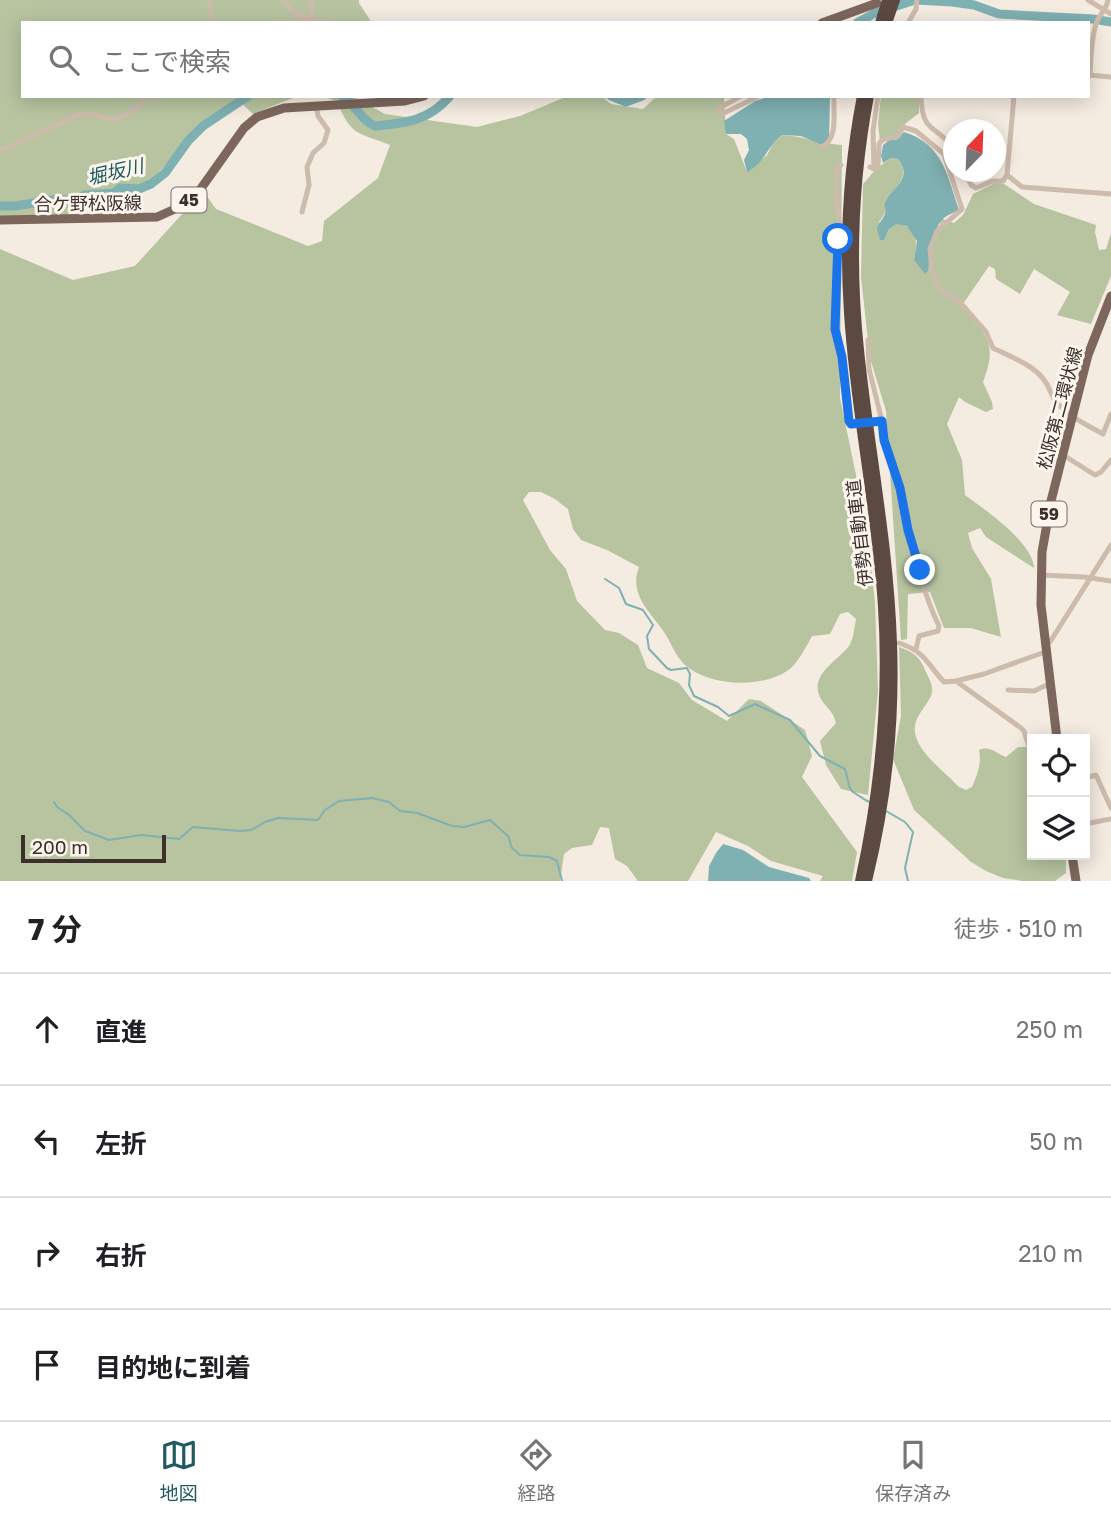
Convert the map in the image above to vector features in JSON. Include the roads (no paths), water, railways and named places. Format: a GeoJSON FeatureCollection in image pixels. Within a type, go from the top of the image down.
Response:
{"type":"FeatureCollection","features":[{"type":"Feature","properties":{"kind":"highway"},"geometry":{"type":"LineString","coordinates":[[888,21],[895,0]]}},
{"type":"Feature","properties":{"kind":"highway"},"geometry":{"type":"LineString","coordinates":[[879,1],[880,21]]}},
{"type":"Feature","properties":{"kind":"highway","name":"伊勢自動車道"},"geometry":{"type":"LineString","coordinates":[[860,881],[880,777],[886,687],[881,584],[854,370],[847,274],[849,185],[862,98]]}},
{"type":"Feature","properties":{"kind":"highway","name":"伊勢自動車道"},"geometry":{"type":"LineString","coordinates":[[867,881],[885,790],[892,699],[889,594],[859,349],[854,275],[856,186],[869,98]]}},
{"type":"Feature","properties":{"kind":"main road"},"geometry":{"type":"LineString","coordinates":[[827,21],[879,1]]}},
{"type":"Feature","properties":{"kind":"main road","name":"合ケ野松阪線"},"geometry":{"type":"LineString","coordinates":[[0,220],[158,217],[184,205],[197,194],[244,128],[257,117],[284,108],[405,101],[416,98]]}},
{"type":"Feature","properties":{"kind":"main road","name":"松阪第二環状線"},"geometry":{"type":"LineString","coordinates":[[1056,734],[1045,648],[1042,552],[1051,501],[1088,355],[1111,296]]}},
{"type":"Feature","properties":{"kind":"main road"},"geometry":{"type":"LineString","coordinates":[[1073,860],[1076,881]]}},
{"type":"Feature","properties":{"kind":"street"},"geometry":{"type":"LineString","coordinates":[[209,0],[215,21]]}},
{"type":"Feature","properties":{"kind":"street"},"geometry":{"type":"LineString","coordinates":[[282,0],[295,13],[319,21]]}},
{"type":"Feature","properties":{"kind":"street"},"geometry":{"type":"LineString","coordinates":[[311,0],[312,20]]}},
{"type":"Feature","properties":{"kind":"street"},"geometry":{"type":"LineString","coordinates":[[909,21],[916,9],[917,0]]}},
{"type":"Feature","properties":{"kind":"street"},"geometry":{"type":"LineString","coordinates":[[1088,0],[1108,13]]}},
{"type":"Feature","properties":{"kind":"street"},"geometry":{"type":"LineString","coordinates":[[1108,0],[1108,13]]}},
{"type":"Feature","properties":{"kind":"street"},"geometry":{"type":"LineString","coordinates":[[1090,67],[1099,16],[1108,13]]}},
{"type":"Feature","properties":{"kind":"street"},"geometry":{"type":"LineString","coordinates":[[303,21],[312,20]]}},
{"type":"Feature","properties":{"kind":"street"},"geometry":{"type":"LineString","coordinates":[[1090,75],[1111,77]]}},
{"type":"Feature","properties":{"kind":"street"},"geometry":{"type":"LineString","coordinates":[[0,151],[80,114],[88,113],[110,120],[119,119],[145,98]]}},
{"type":"Feature","properties":{"kind":"street"},"geometry":{"type":"LineString","coordinates":[[737,98],[718,109],[719,113],[755,98]]}},
{"type":"Feature","properties":{"kind":"street"},"geometry":{"type":"LineString","coordinates":[[821,147],[829,144],[833,138],[834,98]]}},
{"type":"Feature","properties":{"kind":"street"},"geometry":{"type":"LineString","coordinates":[[878,98],[872,168],[878,168],[879,144],[882,140],[898,136],[901,127],[916,131],[944,154],[962,209],[941,226],[930,249],[936,282],[942,292],[958,300],[986,332],[993,348],[1018,359],[1038,373],[1045,380],[1056,402],[1067,413],[1073,414],[1076,419],[1103,434],[1111,414]]}},
{"type":"Feature","properties":{"kind":"street"},"geometry":{"type":"LineString","coordinates":[[921,98],[922,116],[926,125],[943,139]]}},
{"type":"Feature","properties":{"kind":"street"},"geometry":{"type":"LineString","coordinates":[[1014,98],[1007,175],[1022,187],[1111,194]]}},
{"type":"Feature","properties":{"kind":"street"},"geometry":{"type":"LineString","coordinates":[[302,212],[309,185],[307,167],[313,153],[324,143],[328,130],[318,116],[316,105]]}},
{"type":"Feature","properties":{"kind":"street"},"geometry":{"type":"LineString","coordinates":[[841,165],[837,166],[836,179],[840,227],[835,329],[842,357],[849,421],[851,424],[881,420]]}},
{"type":"Feature","properties":{"kind":"street"},"geometry":{"type":"LineString","coordinates":[[970,182],[976,188],[991,182]]}},
{"type":"Feature","properties":{"kind":"street"},"geometry":{"type":"LineString","coordinates":[[868,340],[869,369],[884,440],[900,488],[923,585],[939,626],[937,631],[919,636],[916,649]]}},
{"type":"Feature","properties":{"kind":"street"},"geometry":{"type":"LineString","coordinates":[[1063,456],[1095,475],[1111,460]]}},
{"type":"Feature","properties":{"kind":"street"},"geometry":{"type":"LineString","coordinates":[[900,643],[916,649],[944,682],[984,674],[1045,648],[1111,545]]}},
{"type":"Feature","properties":{"kind":"street"},"geometry":{"type":"LineString","coordinates":[[1041,575],[1111,581]]}},
{"type":"Feature","properties":{"kind":"street"},"geometry":{"type":"LineString","coordinates":[[956,681],[1021,728],[1027,742]]}},
{"type":"Feature","properties":{"kind":"street"},"geometry":{"type":"LineString","coordinates":[[1008,691],[1034,691],[1049,684]]}},
{"type":"Feature","properties":{"kind":"street"},"geometry":{"type":"LineString","coordinates":[[1090,777],[1096,775],[1111,808]]}},
{"type":"Feature","properties":{"kind":"street"},"geometry":{"type":"LineString","coordinates":[[1090,823],[1111,819]]}},
{"type":"Feature","properties":{"kind":"water"},"geometry":{"type":"Polygon","coordinates":[[[765,98],[830,98],[829,144],[820,144],[801,136],[782,135],[758,164],[747,172],[744,160],[749,150],[747,139],[741,134],[726,134],[724,121],[755,101],[765,98]]]}},
{"type":"Feature","properties":{"kind":"water"},"geometry":{"type":"Polygon","coordinates":[[[904,132],[927,144],[942,162],[943,182],[950,182],[959,210],[940,222],[925,274],[914,260],[917,241],[907,226],[896,224],[888,230],[884,240],[880,240],[877,229],[885,214],[888,197],[903,177],[904,172],[898,159],[891,158],[883,163],[881,156],[883,145],[892,138],[896,140],[904,132]]]}},
{"type":"Feature","properties":{"kind":"water"},"geometry":{"type":"Polygon","coordinates":[[[723,844],[743,850],[769,867],[809,878],[811,881],[708,881],[709,866],[723,844]]]}},
{"type":"Feature","properties":{"kind":"waterway","name":"堀坂川"},"geometry":{"type":"LineString","coordinates":[[861,21],[875,13],[915,0]]}},
{"type":"Feature","properties":{"kind":"waterway","name":"堀坂川"},"geometry":{"type":"LineString","coordinates":[[916,0],[974,5],[999,14],[1111,22]]}},
{"type":"Feature","properties":{"kind":"waterway","name":"堀坂川"},"geometry":{"type":"LineString","coordinates":[[0,206],[59,199],[74,201],[84,195],[114,193],[120,188],[139,189],[151,184],[165,173],[188,141],[203,126],[245,98]]}},
{"type":"Feature","properties":{"kind":"waterway","name":"堀坂川"},"geometry":{"type":"LineString","coordinates":[[345,98],[375,126],[407,122],[425,116],[448,98]]}},
{"type":"Feature","properties":{"kind":"waterway","name":"堀坂川"},"geometry":{"type":"LineString","coordinates":[[616,98],[626,102],[637,98]]}},
{"type":"Feature","properties":{"kind":"waterway"},"geometry":{"type":"LineString","coordinates":[[605,579],[619,588],[626,604],[643,610],[653,625],[647,636],[649,649],[667,668],[687,668],[690,674],[689,685],[694,696],[718,707],[729,716],[755,704],[790,720],[820,756],[845,769],[850,789],[869,802]]}},
{"type":"Feature","properties":{"kind":"waterway"},"geometry":{"type":"LineString","coordinates":[[54,802],[85,831],[109,840],[141,835],[179,839],[193,827],[251,830],[278,818],[318,820],[325,810],[339,801],[372,798],[389,802],[400,811],[417,813],[452,826],[464,827],[490,820],[508,836],[512,848],[520,855],[549,857],[557,861],[562,881]]}},
{"type":"Feature","properties":{"kind":"waterway"},"geometry":{"type":"LineString","coordinates":[[886,811],[905,822],[913,832],[905,868],[908,881]]}}]}
